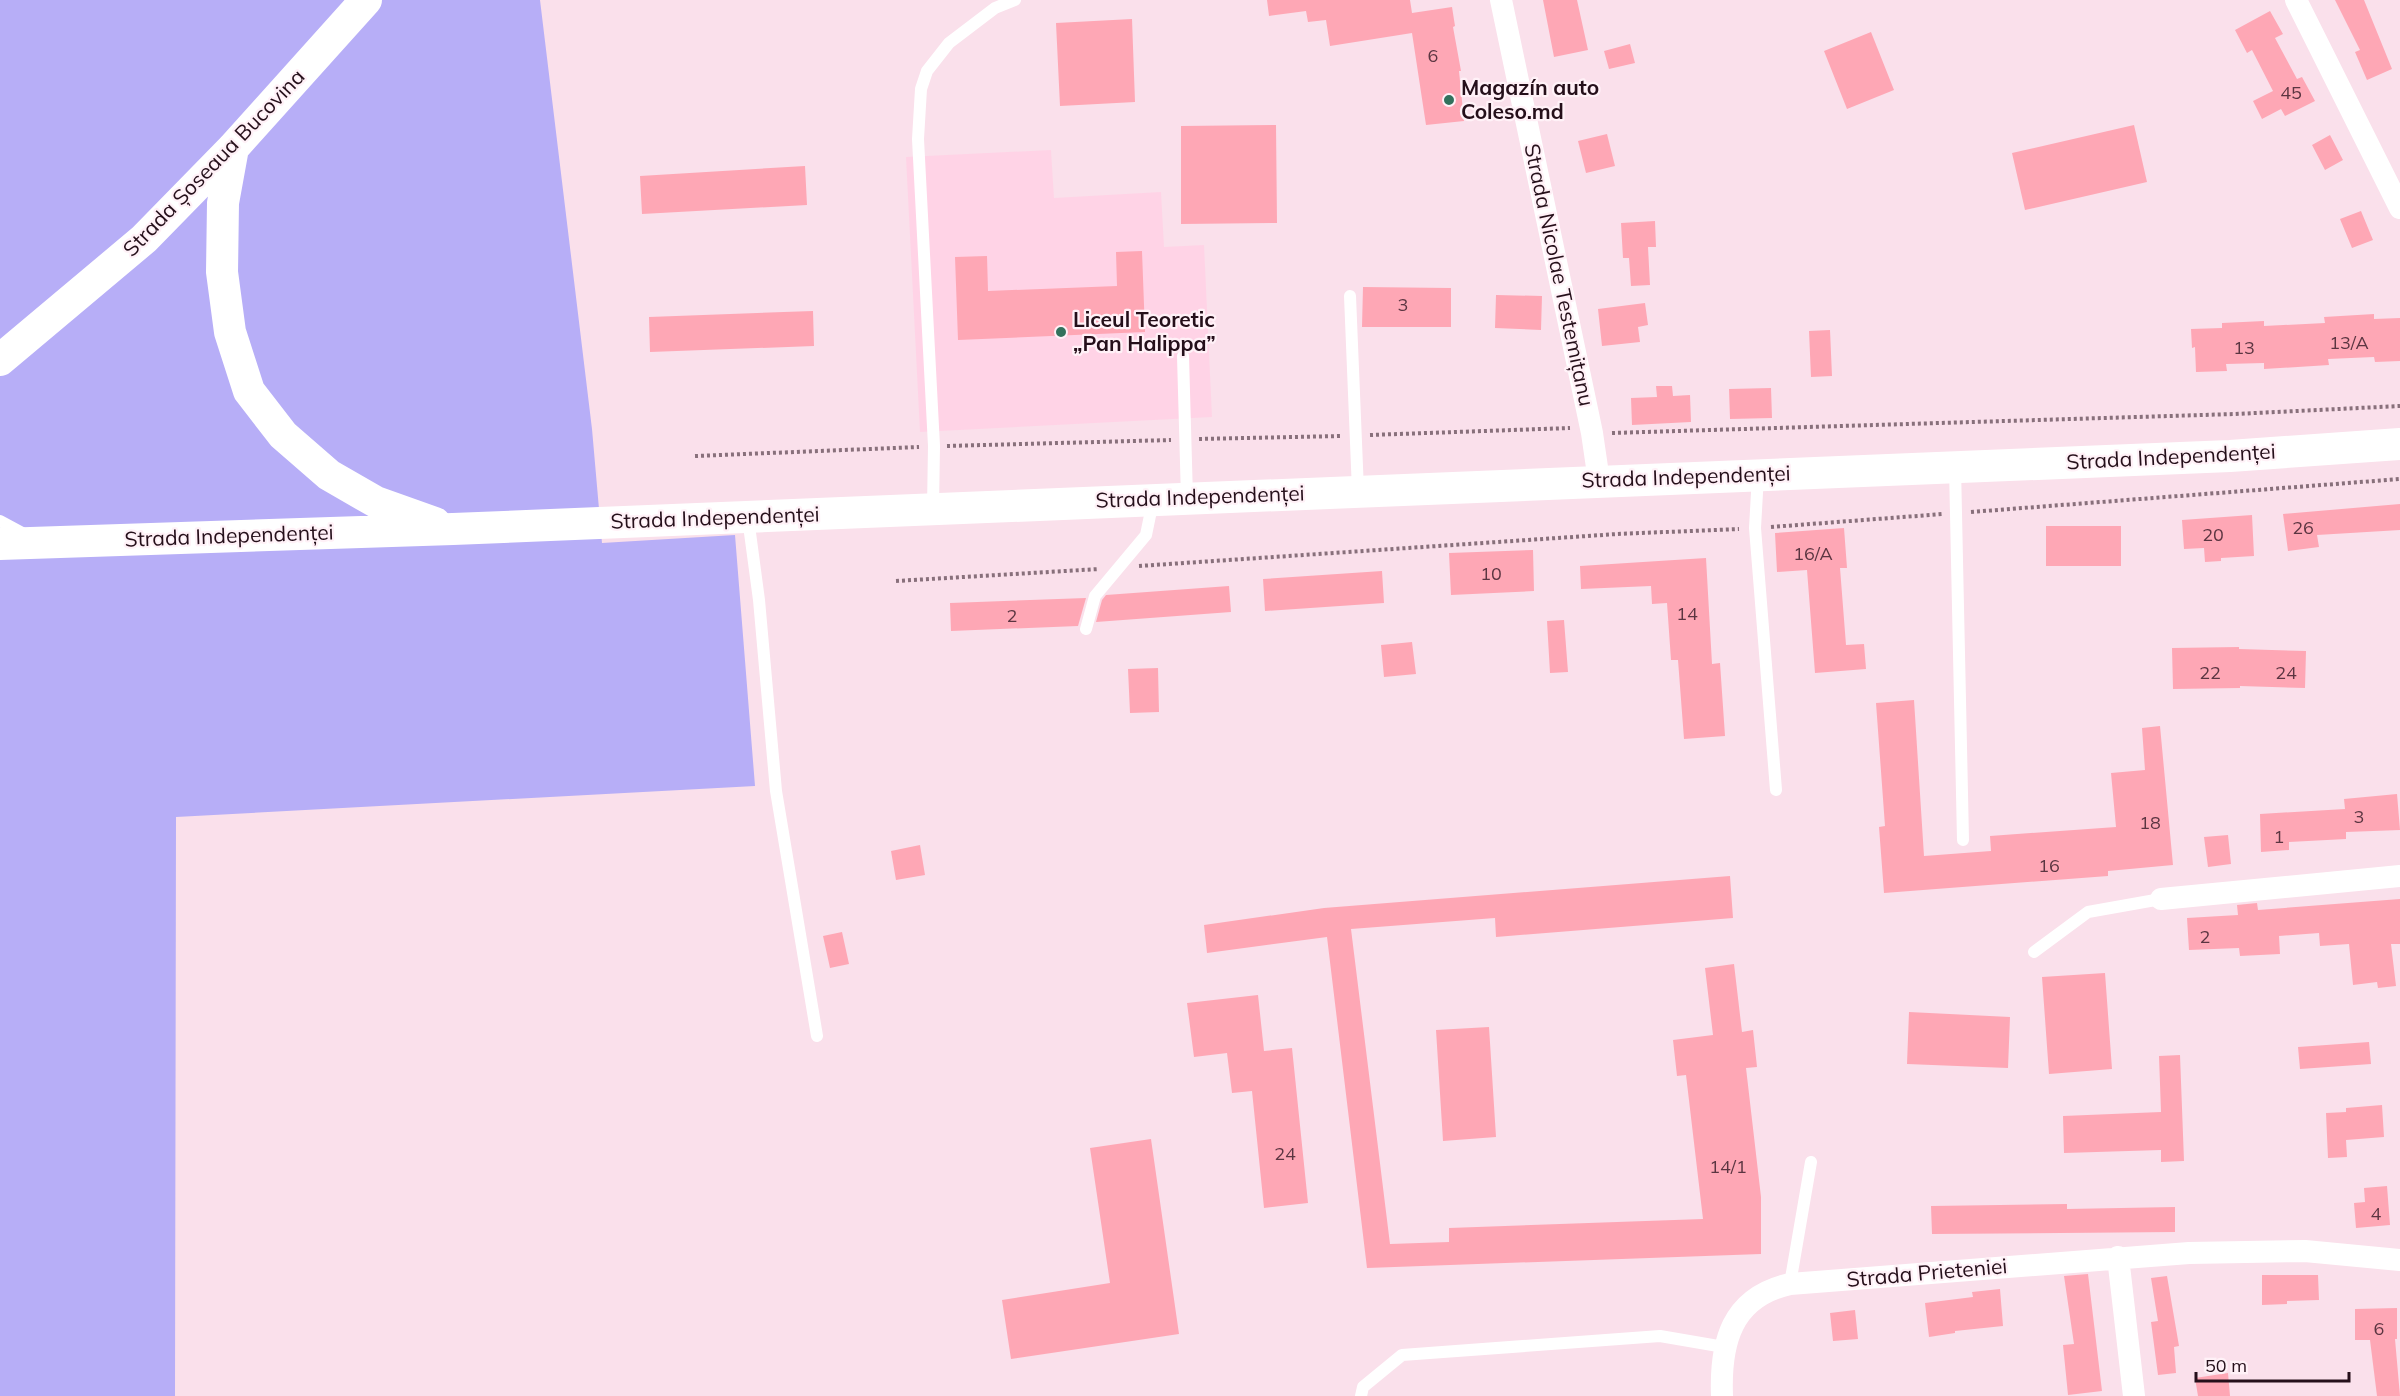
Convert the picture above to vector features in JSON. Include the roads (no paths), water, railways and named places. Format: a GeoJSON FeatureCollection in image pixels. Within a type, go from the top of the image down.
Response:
{"type":"FeatureCollection","features":[{"type":"Feature","properties":{"kind":"main road","name":"Strada Șoseaua Bucovina"},"geometry":{"type":"LineString","coordinates":[[0,360],[144,239],[233,148],[366,0]]}},
{"type":"Feature","properties":{"kind":"main road"},"geometry":{"type":"LineString","coordinates":[[233,148],[223,203],[222,272],[230,332],[249,391],[283,435],[329,475],[376,502],[453,529]]}},
{"type":"Feature","properties":{"kind":"main road","name":"Strada Șoseaua Bucovina"},"geometry":{"type":"LineString","coordinates":[[0,347],[52,316]]}},
{"type":"Feature","properties":{"kind":"main road","name":"Strada Independenței"},"geometry":{"type":"LineString","coordinates":[[0,544],[453,529],[2230,456],[2400,444]]}},
{"type":"Feature","properties":{"kind":"street","name":"Strada Nicolae Testemițanu"},"geometry":{"type":"LineString","coordinates":[[1501,0],[1592,433],[1599,481]]}},
{"type":"Feature","properties":{"kind":"street"},"geometry":{"type":"LineString","coordinates":[[2296,0],[2400,208]]}},
{"type":"Feature","properties":{"kind":"street"},"geometry":{"type":"LineString","coordinates":[[2161,899],[2400,876]]}},
{"type":"Feature","properties":{"kind":"street","name":"Strada Prieteniei"},"geometry":{"type":"LineString","coordinates":[[1724,1347],[1731,1326],[1743,1309],[1762,1295],[1790,1284],[2189,1253],[2305,1251],[2400,1260]]}},
{"type":"Feature","properties":{"kind":"street"},"geometry":{"type":"LineString","coordinates":[[2118,1257],[2134,1396]]}},
{"type":"Feature","properties":{"kind":"street"},"geometry":{"type":"LineString","coordinates":[[1722,1396],[1724,1347]]}},
{"type":"Feature","properties":{"kind":"lane"},"geometry":{"type":"LineString","coordinates":[[933,509],[934,446],[918,139],[921,89],[927,71],[949,43],[994,8],[1015,0]]}},
{"type":"Feature","properties":{"kind":"lane"},"geometry":{"type":"LineString","coordinates":[[1350,296],[1358,491]]}},
{"type":"Feature","properties":{"kind":"lane"},"geometry":{"type":"LineString","coordinates":[[1183,357],[1187,498]]}},
{"type":"Feature","properties":{"kind":"lane"},"geometry":{"type":"LineString","coordinates":[[1955,466],[1963,840]]}},
{"type":"Feature","properties":{"kind":"lane"},"geometry":{"type":"LineString","coordinates":[[1758,474],[1755,528],[1776,790]]}},
{"type":"Feature","properties":{"kind":"lane"},"geometry":{"type":"LineString","coordinates":[[1086,629],[1095,596],[1146,535],[1154,500]]}},
{"type":"Feature","properties":{"kind":"lane"},"geometry":{"type":"LineString","coordinates":[[748,516],[759,600],[776,791],[818,1036]]}},
{"type":"Feature","properties":{"kind":"lane"},"geometry":{"type":"LineString","coordinates":[[0,521],[40,542]]}},
{"type":"Feature","properties":{"kind":"lane"},"geometry":{"type":"LineString","coordinates":[[2034,952],[2088,912],[2161,899]]}},
{"type":"Feature","properties":{"kind":"lane"},"geometry":{"type":"LineString","coordinates":[[1790,1284],[1811,1162]]}},
{"type":"Feature","properties":{"kind":"lane"},"geometry":{"type":"LineString","coordinates":[[1361,1396],[1363,1387],[1402,1355],[1660,1336],[1724,1347]]}},
{"type":"Feature","properties":{"kind":"place","name":"Magazín auto Coleso.md"},"geometry":{"type":"Point","coordinates":[1449,100]}},
{"type":"Feature","properties":{"kind":"place","name":"Liceul Teoretic „Pan Halippa”"},"geometry":{"type":"Point","coordinates":[1061,332]}}]}
